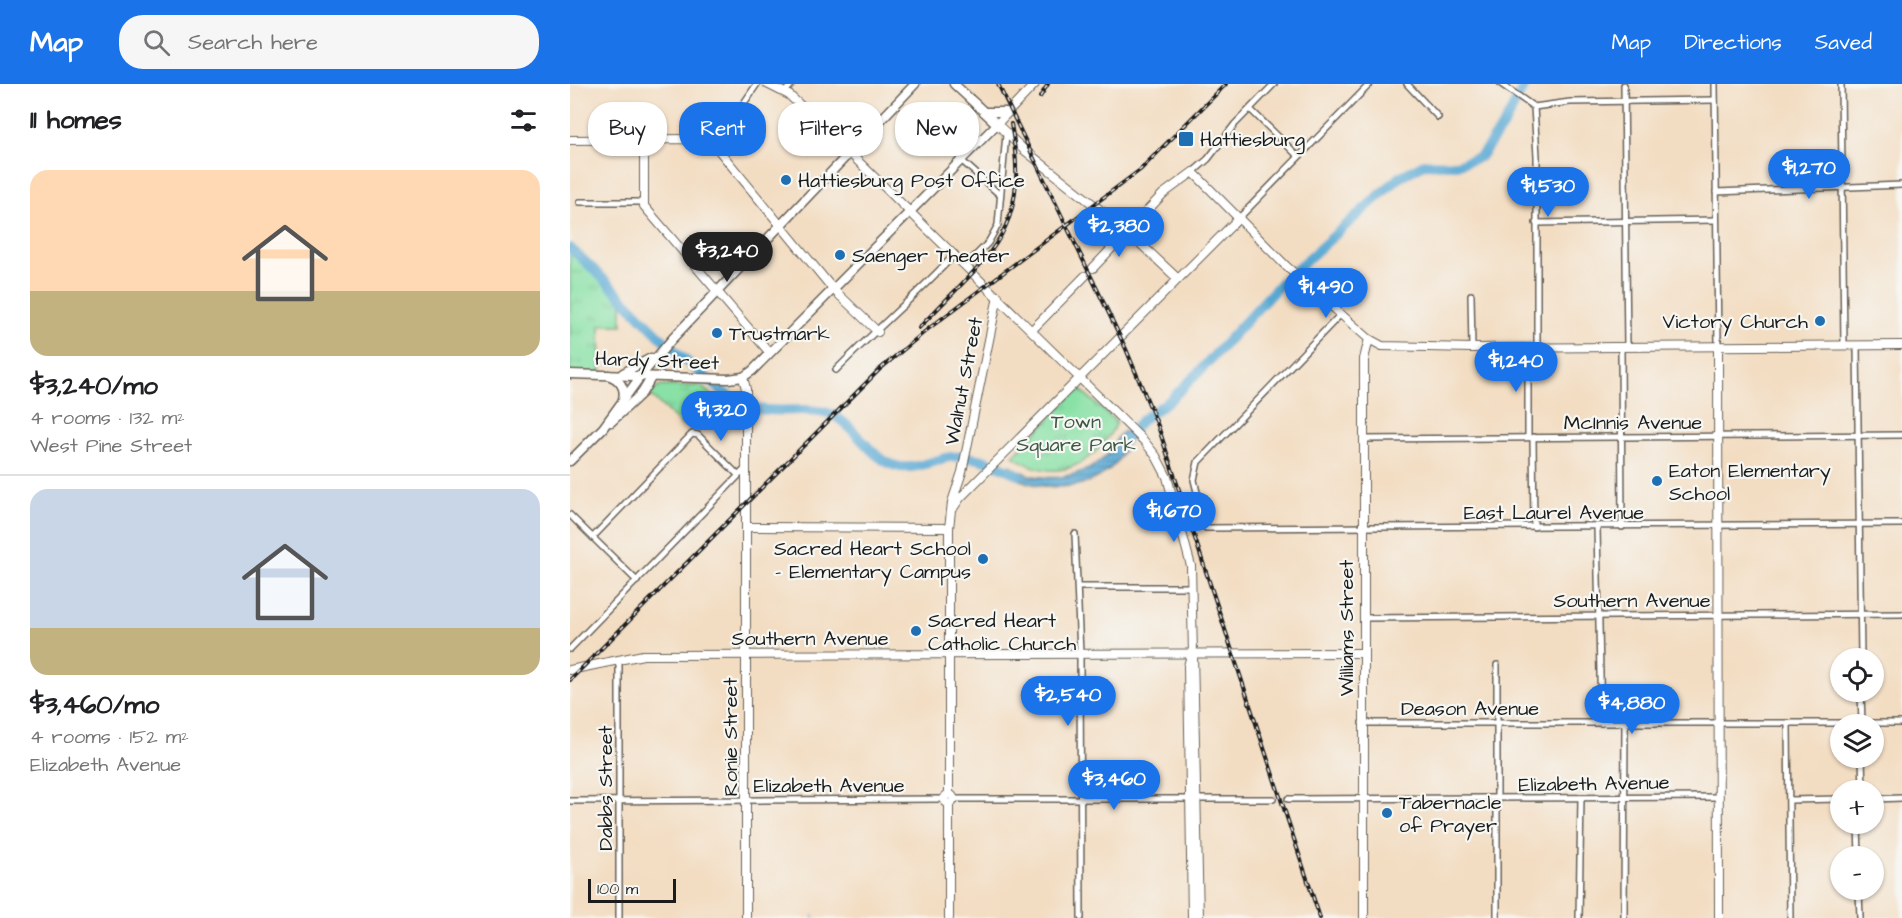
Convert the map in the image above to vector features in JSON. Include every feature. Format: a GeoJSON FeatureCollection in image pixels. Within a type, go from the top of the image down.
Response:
{"type":"FeatureCollection","features":[{"type":"Feature","properties":{"kind":"main road"},"geometry":{"type":"LineString","coordinates":[[883,116],[915,84]]}},
{"type":"Feature","properties":{"kind":"main road"},"geometry":{"type":"LineString","coordinates":[[743,376],[770,352],[997,124],[954,84]]}},
{"type":"Feature","properties":{"kind":"main road"},"geometry":{"type":"LineString","coordinates":[[983,111],[1001,114],[1008,112]]}},
{"type":"Feature","properties":{"kind":"main road"},"geometry":{"type":"LineString","coordinates":[[603,428],[657,355],[844,156]]}},
{"type":"Feature","properties":{"kind":"main road"},"geometry":{"type":"LineString","coordinates":[[616,374],[636,368],[657,355]]}},
{"type":"Feature","properties":{"kind":"main road"},"geometry":{"type":"LineString","coordinates":[[657,355],[656,371],[665,379]]}},
{"type":"Feature","properties":{"kind":"main road","name":"Hardy Street"},"geometry":{"type":"LineString","coordinates":[[570,374],[616,374],[665,379],[728,379],[743,376]]}},
{"type":"Feature","properties":{"kind":"main road"},"geometry":{"type":"LineString","coordinates":[[605,374],[621,384],[624,391],[623,400]]}},
{"type":"Feature","properties":{"kind":"main road"},"geometry":{"type":"LineString","coordinates":[[570,461],[635,400],[651,378]]}},
{"type":"Feature","properties":{"kind":"street"},"geometry":{"type":"LineString","coordinates":[[745,102],[758,84]]}},
{"type":"Feature","properties":{"kind":"street"},"geometry":{"type":"LineString","coordinates":[[767,84],[785,92],[796,102]]}},
{"type":"Feature","properties":{"kind":"street"},"geometry":{"type":"LineString","coordinates":[[785,92],[792,84]]}},
{"type":"Feature","properties":{"kind":"street"},"geometry":{"type":"LineString","coordinates":[[1035,84],[997,124],[1006,134],[1127,231],[1178,279]]}},
{"type":"Feature","properties":{"kind":"street"},"geometry":{"type":"LineString","coordinates":[[1093,268],[1170,187],[1208,159],[1274,84]]}},
{"type":"Feature","properties":{"kind":"street"},"geometry":{"type":"LineString","coordinates":[[953,510],[971,487],[1082,378],[1370,84]]}},
{"type":"Feature","properties":{"kind":"street"},"geometry":{"type":"LineString","coordinates":[[1407,84],[1438,117]]}},
{"type":"Feature","properties":{"kind":"street"},"geometry":{"type":"LineString","coordinates":[[1715,84],[1719,918]]}},
{"type":"Feature","properties":{"kind":"street"},"geometry":{"type":"LineString","coordinates":[[1841,84],[1844,345]]}},
{"type":"Feature","properties":{"kind":"street"},"geometry":{"type":"LineString","coordinates":[[1622,527],[1624,85]]}},
{"type":"Feature","properties":{"kind":"street"},"geometry":{"type":"LineString","coordinates":[[1502,86],[1531,106],[1570,102],[1715,100]]}},
{"type":"Feature","properties":{"kind":"street"},"geometry":{"type":"LineString","coordinates":[[1531,106],[1536,222],[1537,348]]}},
{"type":"Feature","properties":{"kind":"street"},"geometry":{"type":"LineString","coordinates":[[1250,109],[1298,156]]}},
{"type":"Feature","properties":{"kind":"street"},"geometry":{"type":"LineString","coordinates":[[966,265],[988,243],[996,230],[1006,134]]}},
{"type":"Feature","properties":{"kind":"street"},"geometry":{"type":"LineString","coordinates":[[570,140],[588,140]]}},
{"type":"Feature","properties":{"kind":"street"},"geometry":{"type":"LineString","coordinates":[[644,156],[643,202],[770,352]]}},
{"type":"Feature","properties":{"kind":"street"},"geometry":{"type":"LineString","coordinates":[[726,156],[832,288],[878,332]]}},
{"type":"Feature","properties":{"kind":"street"},"geometry":{"type":"LineString","coordinates":[[854,156],[1126,422],[1156,456],[1167,477],[1189,550],[1192,587],[1192,655],[1188,666],[1198,918]]}},
{"type":"Feature","properties":{"kind":"street"},"geometry":{"type":"LineString","coordinates":[[961,160],[1000,195]]}},
{"type":"Feature","properties":{"kind":"street"},"geometry":{"type":"LineString","coordinates":[[1193,172],[1286,266],[1340,315],[1369,339],[1391,348],[1902,345]]}},
{"type":"Feature","properties":{"kind":"street"},"geometry":{"type":"LineString","coordinates":[[1716,192],[1902,185]]}},
{"type":"Feature","properties":{"kind":"street"},"geometry":{"type":"LineString","coordinates":[[580,202],[643,202]]}},
{"type":"Feature","properties":{"kind":"street"},"geometry":{"type":"LineString","coordinates":[[1536,222],[1716,220]]}},
{"type":"Feature","properties":{"kind":"street"},"geometry":{"type":"LineString","coordinates":[[836,370],[871,335],[878,332],[955,254]]}},
{"type":"Feature","properties":{"kind":"street"},"geometry":{"type":"LineString","coordinates":[[1032,330],[1085,276]]}},
{"type":"Feature","properties":{"kind":"street"},"geometry":{"type":"LineString","coordinates":[[1471,295],[1472,348]]}},
{"type":"Feature","properties":{"kind":"street","name":"Walnut Street"},"geometry":{"type":"LineString","coordinates":[[949,918],[949,528],[953,510],[952,502],[963,469],[998,297]]}},
{"type":"Feature","properties":{"kind":"street","name":"East Laurel Avenue"},"geometry":{"type":"LineString","coordinates":[[1340,315],[1200,458],[1194,471],[1194,480],[1206,528],[1902,524]]}},
{"type":"Feature","properties":{"kind":"street","name":"Williams Street"},"geometry":{"type":"LineString","coordinates":[[1364,918],[1363,439],[1364,359],[1369,339]]}},
{"type":"Feature","properties":{"kind":"street"},"geometry":{"type":"LineString","coordinates":[[1857,345],[1861,648]]}},
{"type":"Feature","properties":{"kind":"street"},"geometry":{"type":"LineString","coordinates":[[1528,348],[1534,527]]}},
{"type":"Feature","properties":{"kind":"street","name":"Ronie Street"},"geometry":{"type":"LineString","coordinates":[[743,376],[746,389],[747,527],[746,918]]}},
{"type":"Feature","properties":{"kind":"street"},"geometry":{"type":"LineString","coordinates":[[592,537],[692,434],[698,435],[738,475]]}},
{"type":"Feature","properties":{"kind":"street","name":"McInnis Avenue"},"geometry":{"type":"LineString","coordinates":[[1363,439],[1902,435]]}},
{"type":"Feature","properties":{"kind":"street"},"geometry":{"type":"LineString","coordinates":[[570,649],[746,468]]}},
{"type":"Feature","properties":{"kind":"street","name":"Walnut Street"},"geometry":{"type":"LineString","coordinates":[[963,469],[965,482],[971,487]]}},
{"type":"Feature","properties":{"kind":"street"},"geometry":{"type":"LineString","coordinates":[[570,515],[637,580]]}},
{"type":"Feature","properties":{"kind":"street"},"geometry":{"type":"LineString","coordinates":[[747,527],[949,528]]}},
{"type":"Feature","properties":{"kind":"street"},"geometry":{"type":"LineString","coordinates":[[1597,527],[1601,723]]}},
{"type":"Feature","properties":{"kind":"street"},"geometry":{"type":"LineString","coordinates":[[1075,534],[1080,654],[1081,918]]}},
{"type":"Feature","properties":{"kind":"street"},"geometry":{"type":"LineString","coordinates":[[1078,587],[1192,587]]}},
{"type":"Feature","properties":{"kind":"street","name":"Southern Avenue"},"geometry":{"type":"LineString","coordinates":[[1363,618],[1902,615]]}},
{"type":"Feature","properties":{"kind":"street","name":"Southern Avenue"},"geometry":{"type":"LineString","coordinates":[[570,670],[643,655],[1362,654]]}},
{"type":"Feature","properties":{"kind":"street","name":"Dabbs Street"},"geometry":{"type":"LineString","coordinates":[[619,659],[619,918]]}},
{"type":"Feature","properties":{"kind":"street"},"geometry":{"type":"LineString","coordinates":[[1497,665],[1497,918]]}},
{"type":"Feature","properties":{"kind":"street","name":"Deason Avenue"},"geometry":{"type":"LineString","coordinates":[[1362,723],[1830,724]]}},
{"type":"Feature","properties":{"kind":"street"},"geometry":{"type":"LineString","coordinates":[[1624,918],[1625,723]]}},
{"type":"Feature","properties":{"kind":"street","name":"Deason Avenue"},"geometry":{"type":"LineString","coordinates":[[1884,723],[1902,723]]}},
{"type":"Feature","properties":{"kind":"street"},"geometry":{"type":"LineString","coordinates":[[1788,724],[1790,918]]}},
{"type":"Feature","properties":{"kind":"street","name":"Elizabeth Avenue"},"geometry":{"type":"LineString","coordinates":[[1288,799],[1719,797]]}},
{"type":"Feature","properties":{"kind":"street"},"geometry":{"type":"LineString","coordinates":[[1579,918],[1581,798]]}},
{"type":"Feature","properties":{"kind":"street"},"geometry":{"type":"LineString","coordinates":[[1884,799],[1902,798]]}},
{"type":"Feature","properties":{"kind":"street","name":"Elizabeth Avenue"},"geometry":{"type":"LineString","coordinates":[[570,801],[1274,799]]}},
{"type":"Feature","properties":{"kind":"street"},"geometry":{"type":"LineString","coordinates":[[1790,800],[1830,799]]}},
{"type":"Feature","properties":{"kind":"street"},"geometry":{"type":"LineString","coordinates":[[1192,918],[1194,800]]}},
{"type":"Feature","properties":{"kind":"street"},"geometry":{"type":"LineString","coordinates":[[1859,900],[1860,918]]}},
{"type":"Feature","properties":{"kind":"green space"},"geometry":{"type":"Polygon","coordinates":[[[570,248],[622,299],[622,325],[600,325],[601,374],[570,374],[570,248]]]}},
{"type":"Feature","properties":{"kind":"green space"},"geometry":{"type":"Polygon","coordinates":[[[661,386],[701,386],[723,405],[700,428],[690,419],[683,426],[648,393],[661,386]]]}},
{"type":"Feature","properties":{"kind":"green space","name":"Town Square Park"},"geometry":{"type":"Polygon","coordinates":[[[1079,388],[1117,423],[1097,450],[1085,460],[1059,470],[1029,465],[1013,456],[1079,388]]]}},
{"type":"Feature","properties":{"kind":"water"},"geometry":{"type":"Polygon","coordinates":[[[1124,431],[1131,437],[1120,458],[1104,474],[1091,481],[1062,487],[1047,486],[1018,479],[1005,472],[1011,465],[1035,476],[1062,477],[1075,474],[1099,462],[1111,450],[1118,436],[1124,431]]]}},
{"type":"Feature","properties":{"kind":"waterway"},"geometry":{"type":"LineString","coordinates":[[1120,445],[1143,419],[1170,400],[1197,374],[1282,282],[1400,177],[1424,164],[1456,165],[1480,157],[1505,123],[1525,84]]}},
{"type":"Feature","properties":{"kind":"waterway"},"geometry":{"type":"LineString","coordinates":[[570,248],[690,365],[738,402],[764,410],[808,410],[828,413],[847,425],[880,457],[900,467],[917,466],[945,458],[964,457],[993,463],[1019,475]]}},
{"type":"Feature","properties":{"kind":"railway"},"geometry":{"type":"LineString","coordinates":[[998,84],[1126,349],[1158,426],[1320,918]]}},
{"type":"Feature","properties":{"kind":"railway"},"geometry":{"type":"LineString","coordinates":[[1040,97],[1048,84]]}},
{"type":"Feature","properties":{"kind":"railway"},"geometry":{"type":"LineString","coordinates":[[570,680],[879,370],[928,329],[1140,170],[1226,84]]}},
{"type":"Feature","properties":{"kind":"railway"},"geometry":{"type":"LineString","coordinates":[[919,328],[984,260],[998,240],[1009,218],[1015,192],[1016,161],[1011,124]]}},
{"type":"Feature","properties":{"kind":"place","name":"Hattiesburg"},"geometry":{"type":"Point","coordinates":[1186,139]}},
{"type":"Feature","properties":{"kind":"place","name":"Hattiesburg Post Office"},"geometry":{"type":"Point","coordinates":[786,180]}},
{"type":"Feature","properties":{"kind":"place","name":"Saenger Theater"},"geometry":{"type":"Point","coordinates":[840,255]}},
{"type":"Feature","properties":{"kind":"place","name":"Victory Church"},"geometry":{"type":"Point","coordinates":[1820,321]}},
{"type":"Feature","properties":{"kind":"place","name":"Trustmark"},"geometry":{"type":"Point","coordinates":[717,333]}},
{"type":"Feature","properties":{"kind":"place","name":"Eaton Elementary School"},"geometry":{"type":"Point","coordinates":[1657,481]}},
{"type":"Feature","properties":{"kind":"place","name":"Sacred Heart School - Elementary Campus"},"geometry":{"type":"Point","coordinates":[983,559]}},
{"type":"Feature","properties":{"kind":"place","name":"Sacred Heart Catholic Church"},"geometry":{"type":"Point","coordinates":[916,631]}},
{"type":"Feature","properties":{"kind":"place","name":"Tabernacle of Prayer"},"geometry":{"type":"Point","coordinates":[1387,813]}}]}
